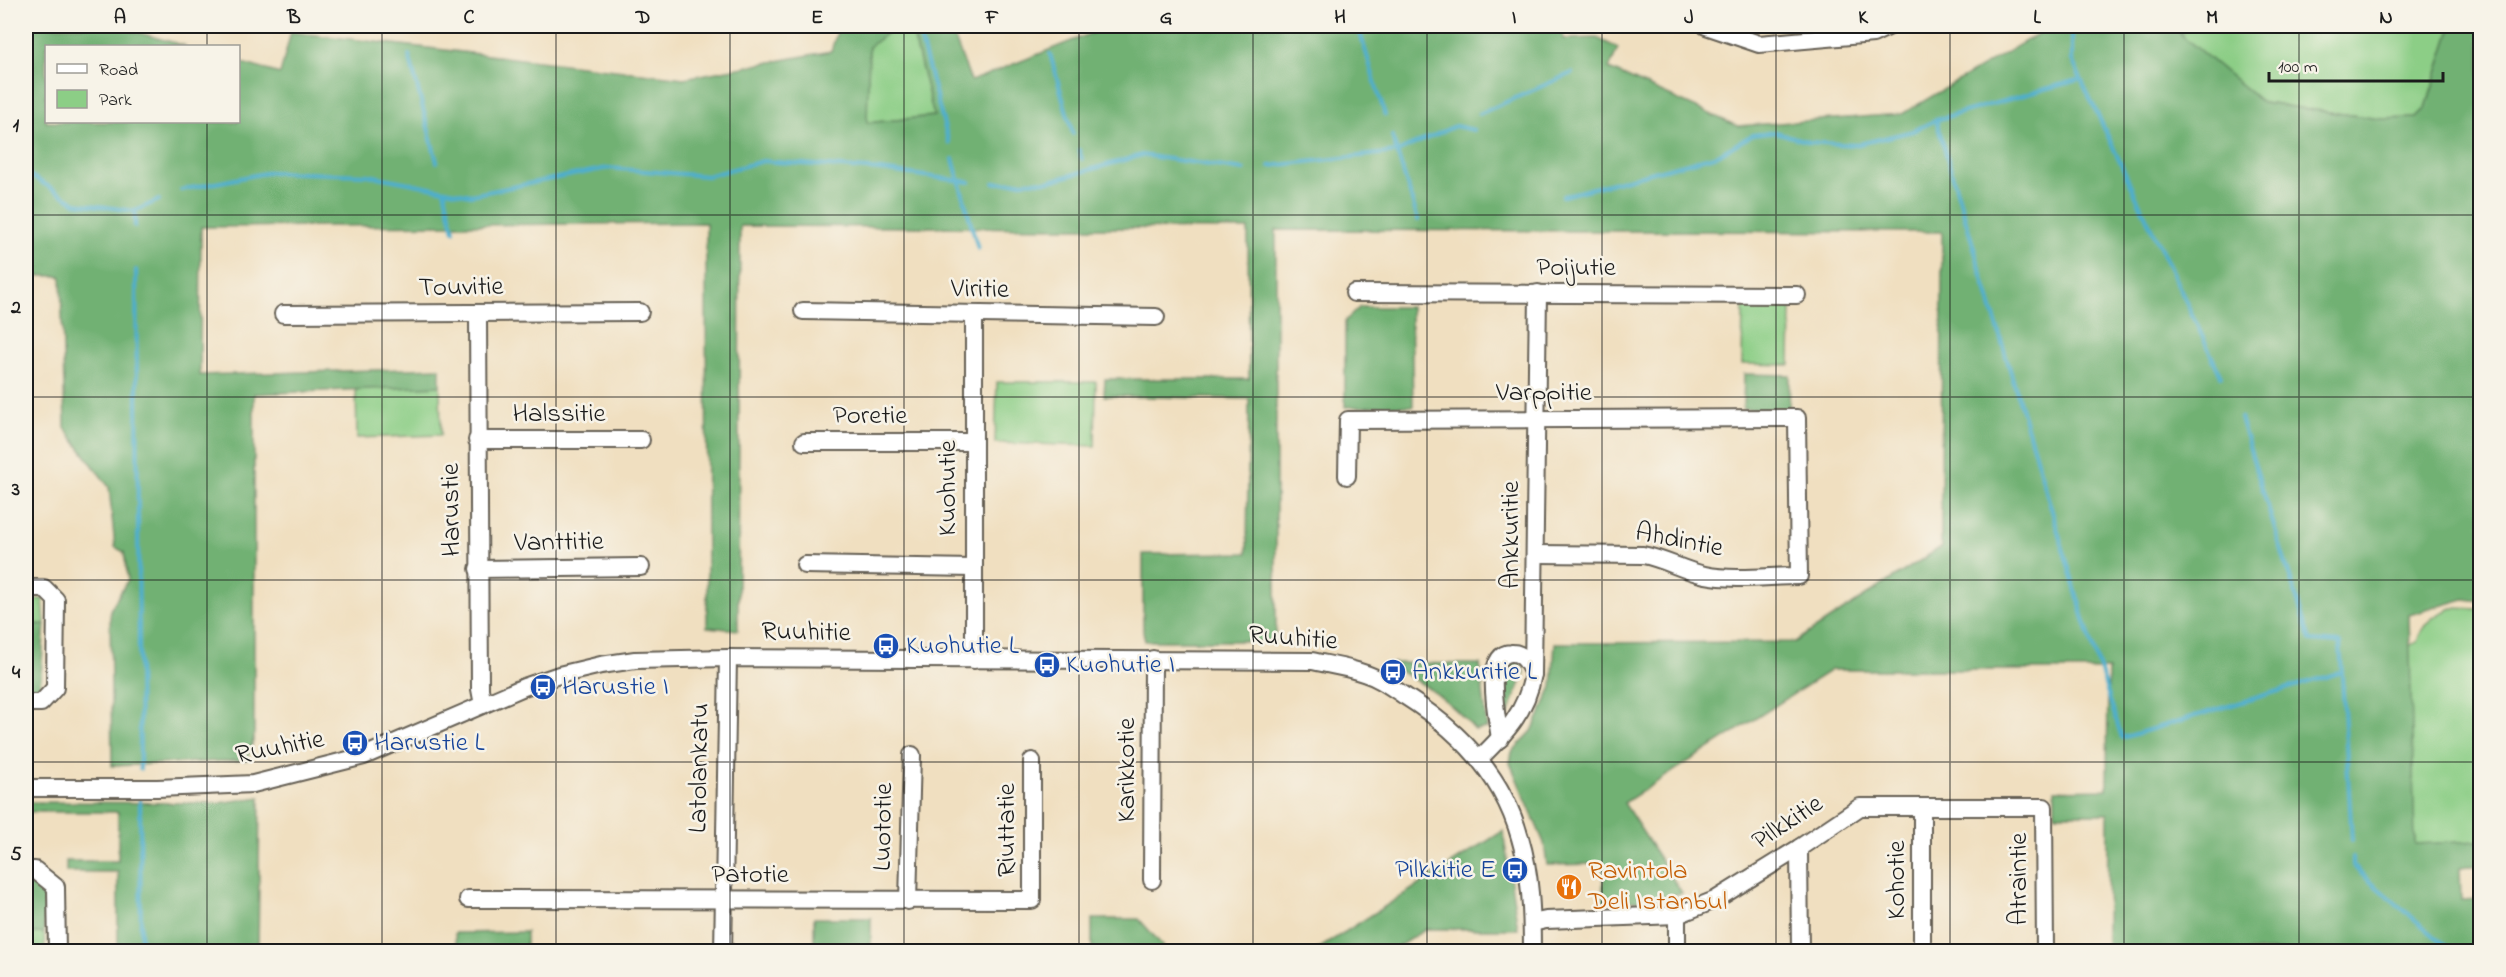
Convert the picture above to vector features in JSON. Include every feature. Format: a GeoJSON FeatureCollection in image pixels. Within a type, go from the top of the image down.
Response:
{"type":"FeatureCollection","features":[{"type":"Feature","properties":{"kind":"street"},"geometry":{"type":"LineString","coordinates":[[1706,26],[1759,44],[1874,34],[1890,26]]}},
{"type":"Feature","properties":{"kind":"street","name":"Poijutie"},"geometry":{"type":"LineString","coordinates":[[1354,293],[1797,295]]}},
{"type":"Feature","properties":{"kind":"street","name":"Ankkuritie"},"geometry":{"type":"LineString","coordinates":[[1479,759],[1519,716],[1532,686],[1536,554],[1538,293]]}},
{"type":"Feature","properties":{"kind":"street","name":"Viritie"},"geometry":{"type":"LineString","coordinates":[[803,311],[974,316],[1156,317]]}},
{"type":"Feature","properties":{"kind":"street","name":"Touvitie"},"geometry":{"type":"LineString","coordinates":[[283,314],[640,312]]}},
{"type":"Feature","properties":{"kind":"street","name":"Harustie"},"geometry":{"type":"LineString","coordinates":[[478,314],[478,569],[480,689],[483,705]]}},
{"type":"Feature","properties":{"kind":"street","name":"Kuohutie"},"geometry":{"type":"LineString","coordinates":[[974,316],[974,660]]}},
{"type":"Feature","properties":{"kind":"street","name":"Varppitie"},"geometry":{"type":"LineString","coordinates":[[1347,476],[1348,420],[1797,418]]}},
{"type":"Feature","properties":{"kind":"street","name":"Ahdintie"},"geometry":{"type":"LineString","coordinates":[[1536,554],[1550,556],[1643,555],[1702,575],[1719,577],[1799,576],[1797,418]]}},
{"type":"Feature","properties":{"kind":"street","name":"Halssitie"},"geometry":{"type":"LineString","coordinates":[[477,440],[641,440]]}},
{"type":"Feature","properties":{"kind":"street","name":"Poretie"},"geometry":{"type":"LineString","coordinates":[[804,442],[973,442]]}},
{"type":"Feature","properties":{"kind":"street"},"geometry":{"type":"LineString","coordinates":[[805,565],[973,568]]}},
{"type":"Feature","properties":{"kind":"street","name":"Vanttitie"},"geometry":{"type":"LineString","coordinates":[[478,569],[641,567]]}},
{"type":"Feature","properties":{"kind":"street"},"geometry":{"type":"LineString","coordinates":[[26,588],[44,588],[56,600],[55,688],[41,703],[26,703]]}},
{"type":"Feature","properties":{"kind":"street"},"geometry":{"type":"LineString","coordinates":[[1500,739],[1494,688],[1496,663],[1502,655],[1512,652],[1521,656],[1528,663],[1533,674]]}},
{"type":"Feature","properties":{"kind":"street","name":"Ruuhitie"},"geometry":{"type":"LineString","coordinates":[[26,788],[151,789],[253,784],[364,756],[559,675],[601,665],[673,658],[1312,661],[1346,668],[1379,679],[1431,712],[1458,735],[1479,759],[1497,784],[1520,839],[1527,871],[1532,951]]}},
{"type":"Feature","properties":{"kind":"street","name":"Latolankatu"},"geometry":{"type":"LineString","coordinates":[[723,951],[728,658]]}},
{"type":"Feature","properties":{"kind":"street","name":"Karikkotie"},"geometry":{"type":"LineString","coordinates":[[1152,880],[1153,659]]}},
{"type":"Feature","properties":{"kind":"street","name":"Luototie"},"geometry":{"type":"LineString","coordinates":[[908,901],[912,755]]}},
{"type":"Feature","properties":{"kind":"street","name":"Riuttatie"},"geometry":{"type":"LineString","coordinates":[[1032,761],[1032,900]]}},
{"type":"Feature","properties":{"kind":"street","name":"Pilkkitie"},"geometry":{"type":"LineString","coordinates":[[1532,923],[1546,920],[1677,915],[1715,900],[1860,807],[2044,807]]}},
{"type":"Feature","properties":{"kind":"street","name":"Atraintie"},"geometry":{"type":"LineString","coordinates":[[2044,807],[2045,951]]}},
{"type":"Feature","properties":{"kind":"street","name":"Kohotie"},"geometry":{"type":"LineString","coordinates":[[1922,808],[1922,951]]}},
{"type":"Feature","properties":{"kind":"street"},"geometry":{"type":"LineString","coordinates":[[1799,848],[1800,951]]}},
{"type":"Feature","properties":{"kind":"street"},"geometry":{"type":"LineString","coordinates":[[26,870],[35,870],[56,887],[57,951]]}},
{"type":"Feature","properties":{"kind":"street","name":"Patotie"},"geometry":{"type":"LineString","coordinates":[[468,899],[1032,900]]}},
{"type":"Feature","properties":{"kind":"street"},"geometry":{"type":"LineString","coordinates":[[1677,915],[1677,951]]}},
{"type":"Feature","properties":{"kind":"green space"},"geometry":{"type":"Polygon","coordinates":[[[26,26],[115,26],[182,45],[45,45],[45,123],[240,123],[240,62],[280,74],[291,32],[684,78],[831,51],[839,26],[896,26],[869,47],[867,123],[934,116],[911,26],[950,26],[971,81],[1109,26],[1563,26],[1563,39],[1597,38],[1618,48],[1609,69],[1737,126],[1902,114],[2051,26],[2198,26],[2179,33],[2263,103],[2380,119],[2416,118],[2426,108],[2452,26],[2480,26],[2480,601],[2464,599],[2409,615],[2415,844],[2480,841],[2480,865],[2460,867],[2461,900],[2480,899],[2480,951],[2107,951],[2108,814],[2055,814],[2055,790],[2107,789],[2108,670],[1831,670],[1624,803],[1682,893],[1645,901],[1603,902],[1603,864],[1547,865],[1544,843],[1510,763],[1512,752],[1532,731],[1552,687],[1555,643],[1795,642],[1941,547],[1942,232],[1276,230],[1276,641],[1145,641],[1143,554],[1247,553],[1249,399],[1104,396],[1105,379],[1249,379],[1248,229],[740,226],[738,630],[707,627],[706,223],[201,227],[200,375],[440,368],[440,386],[254,394],[254,738],[247,760],[112,766],[110,610],[128,580],[124,552],[115,547],[109,487],[65,428],[61,276],[26,276],[26,26]]]}},
{"type":"Feature","properties":{"kind":"green space"},"geometry":{"type":"Polygon","coordinates":[[[896,26],[911,26],[934,116],[866,123],[869,46],[896,26]]]}},
{"type":"Feature","properties":{"kind":"green space"},"geometry":{"type":"Polygon","coordinates":[[[2198,26],[2452,26],[2426,108],[2416,118],[2380,119],[2263,103],[2178,33],[2198,26]]]}},
{"type":"Feature","properties":{"kind":"green space"},"geometry":{"type":"Polygon","coordinates":[[[1743,304],[1791,305],[1790,365],[1742,364],[1743,304]]]}},
{"type":"Feature","properties":{"kind":"green space"},"geometry":{"type":"Polygon","coordinates":[[[1360,307],[1411,307],[1413,406],[1345,407],[1345,321],[1360,307]]]}},
{"type":"Feature","properties":{"kind":"green space"},"geometry":{"type":"Polygon","coordinates":[[[1744,374],[1790,375],[1789,410],[1743,409],[1744,374]]]}},
{"type":"Feature","properties":{"kind":"green space"},"geometry":{"type":"Polygon","coordinates":[[[997,382],[1096,382],[1095,446],[995,443],[997,382]]]}},
{"type":"Feature","properties":{"kind":"green space"},"geometry":{"type":"Polygon","coordinates":[[[440,386],[441,435],[357,438],[356,389],[440,386]]]}},
{"type":"Feature","properties":{"kind":"green space"},"geometry":{"type":"Polygon","coordinates":[[[43,599],[45,624],[26,625],[26,600],[43,599]]]}},
{"type":"Feature","properties":{"kind":"green space"},"geometry":{"type":"Polygon","coordinates":[[[2452,608],[2480,609],[2480,841],[2415,845],[2402,649],[2417,642],[2422,629],[2430,620],[2452,608]]]}},
{"type":"Feature","properties":{"kind":"green space"},"geometry":{"type":"Polygon","coordinates":[[[45,624],[40,687],[26,687],[26,625],[45,624]]]}},
{"type":"Feature","properties":{"kind":"green space"},"geometry":{"type":"Polygon","coordinates":[[[1514,661],[1522,666],[1525,673],[1505,721],[1500,674],[1504,666],[1514,661]]]}},
{"type":"Feature","properties":{"kind":"green space"},"geometry":{"type":"Polygon","coordinates":[[[1393,663],[1480,664],[1487,728],[1475,730],[1456,710],[1436,694],[1390,666],[1393,663]]]}},
{"type":"Feature","properties":{"kind":"green space"},"geometry":{"type":"Polygon","coordinates":[[[260,797],[258,951],[118,951],[118,872],[66,872],[66,861],[118,861],[118,812],[26,812],[26,802],[218,803],[260,797]]]}},
{"type":"Feature","properties":{"kind":"green space"},"geometry":{"type":"Polygon","coordinates":[[[1503,831],[1518,929],[1426,929],[1391,951],[1315,951],[1503,831]]]}},
{"type":"Feature","properties":{"kind":"green space"},"geometry":{"type":"Polygon","coordinates":[[[26,882],[44,882],[44,933],[26,933],[26,882]]]}},
{"type":"Feature","properties":{"kind":"green space"},"geometry":{"type":"Polygon","coordinates":[[[814,918],[871,918],[871,951],[814,951],[814,918]]]}},
{"type":"Feature","properties":{"kind":"green space"},"geometry":{"type":"Polygon","coordinates":[[[1092,919],[1139,919],[1161,944],[1164,951],[1092,951],[1092,919]]]}},
{"type":"Feature","properties":{"kind":"green space"},"geometry":{"type":"Polygon","coordinates":[[[526,932],[526,951],[456,951],[455,933],[526,932]]]}},
{"type":"Feature","properties":{"kind":"green space"},"geometry":{"type":"Polygon","coordinates":[[[26,933],[44,933],[45,951],[26,952],[26,933]]]}},
{"type":"Feature","properties":{"kind":"waterway"},"geometry":{"type":"LineString","coordinates":[[917,26],[949,143]]}},
{"type":"Feature","properties":{"kind":"waterway"},"geometry":{"type":"LineString","coordinates":[[1358,26],[1385,115]]}},
{"type":"Feature","properties":{"kind":"waterway"},"geometry":{"type":"LineString","coordinates":[[2072,26],[2072,60],[2221,376]]}},
{"type":"Feature","properties":{"kind":"waterway"},"geometry":{"type":"LineString","coordinates":[[1050,54],[1073,134]]}},
{"type":"Feature","properties":{"kind":"waterway"},"geometry":{"type":"LineString","coordinates":[[409,55],[437,162]]}},
{"type":"Feature","properties":{"kind":"waterway"},"geometry":{"type":"LineString","coordinates":[[1479,114],[1572,73]]}},
{"type":"Feature","properties":{"kind":"waterway"},"geometry":{"type":"LineString","coordinates":[[1563,196],[1718,155],[1752,135],[1776,132],[1809,142],[1855,145],[1913,131],[1936,120],[2081,79]]}},
{"type":"Feature","properties":{"kind":"waterway"},"geometry":{"type":"LineString","coordinates":[[1936,120],[2084,619],[2122,738],[2342,672]]}},
{"type":"Feature","properties":{"kind":"waterway"},"geometry":{"type":"LineString","coordinates":[[1270,166],[1397,152],[1455,126],[1474,130]]}},
{"type":"Feature","properties":{"kind":"waterway"},"geometry":{"type":"LineString","coordinates":[[1392,136],[1418,220]]}},
{"type":"Feature","properties":{"kind":"waterway"},"geometry":{"type":"LineString","coordinates":[[1079,150],[1082,159]]}},
{"type":"Feature","properties":{"kind":"waterway"},"geometry":{"type":"LineString","coordinates":[[994,183],[1050,181],[1142,155],[1244,170]]}},
{"type":"Feature","properties":{"kind":"waterway"},"geometry":{"type":"LineString","coordinates":[[953,159],[978,249]]}},
{"type":"Feature","properties":{"kind":"waterway"},"geometry":{"type":"LineString","coordinates":[[181,190],[270,172],[368,175],[471,195],[608,168],[707,176],[763,161],[880,170],[970,182]]}},
{"type":"Feature","properties":{"kind":"waterway"},"geometry":{"type":"LineString","coordinates":[[26,173],[76,203],[135,211],[159,200]]}},
{"type":"Feature","properties":{"kind":"waterway"},"geometry":{"type":"LineString","coordinates":[[444,190],[454,231]]}},
{"type":"Feature","properties":{"kind":"waterway"},"geometry":{"type":"LineString","coordinates":[[135,211],[135,226]]}},
{"type":"Feature","properties":{"kind":"waterway"},"geometry":{"type":"LineString","coordinates":[[136,270],[140,769]]}},
{"type":"Feature","properties":{"kind":"waterway"},"geometry":{"type":"LineString","coordinates":[[2240,418],[2310,641],[2340,643],[2352,841]]}},
{"type":"Feature","properties":{"kind":"waterway"},"geometry":{"type":"LineString","coordinates":[[140,799],[141,952]]}},
{"type":"Feature","properties":{"kind":"waterway"},"geometry":{"type":"LineString","coordinates":[[2353,857],[2353,865],[2359,872],[2453,952]]}},
{"type":"Feature","properties":{"kind":"place","name":"Kuohutie L"},"geometry":{"type":"Point","coordinates":[886,646]}},
{"type":"Feature","properties":{"kind":"place","name":"Kuohutie I"},"geometry":{"type":"Point","coordinates":[1047,665]}},
{"type":"Feature","properties":{"kind":"place","name":"Ankkuritie L"},"geometry":{"type":"Point","coordinates":[1393,672]}},
{"type":"Feature","properties":{"kind":"place","name":"Harustie I"},"geometry":{"type":"Point","coordinates":[543,687]}},
{"type":"Feature","properties":{"kind":"place","name":"Harustie L"},"geometry":{"type":"Point","coordinates":[355,743]}},
{"type":"Feature","properties":{"kind":"place","name":"Pilkkitie E"},"geometry":{"type":"Point","coordinates":[1515,870]}},
{"type":"Feature","properties":{"kind":"place","name":"Ravintola Deli Istanbul"},"geometry":{"type":"Point","coordinates":[1569,887]}}]}
